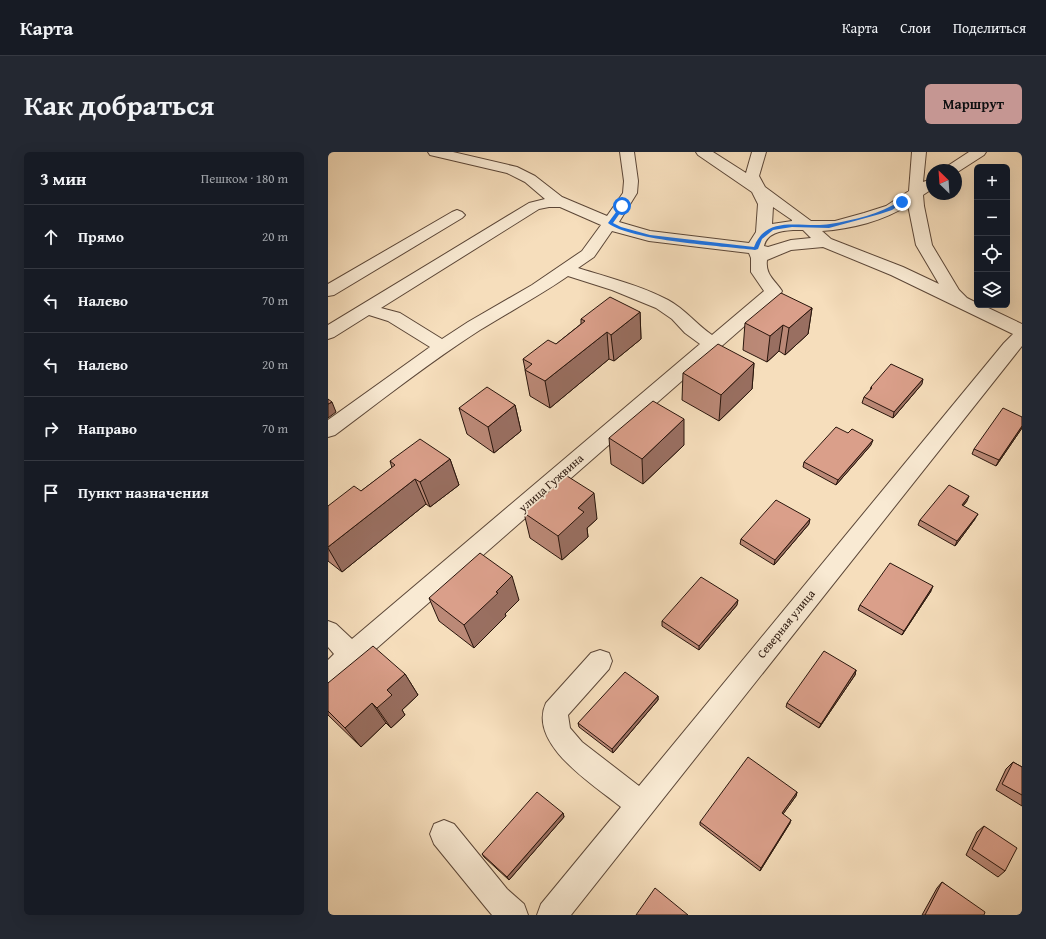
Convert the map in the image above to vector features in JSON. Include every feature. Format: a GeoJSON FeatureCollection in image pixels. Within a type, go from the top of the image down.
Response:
{"type":"FeatureCollection","features":[{"type":"Feature","properties":{"kind":"street"},"geometry":{"type":"LineString","coordinates":[[436,153],[459,152]]}},
{"type":"Feature","properties":{"kind":"street"},"geometry":{"type":"LineString","coordinates":[[328,430],[443,347],[566,270],[588,254],[630,193],[631,181],[627,152]]}},
{"type":"Feature","properties":{"kind":"street"},"geometry":{"type":"LineString","coordinates":[[703,152],[759,189],[825,242],[897,271],[1022,331]]}},
{"type":"Feature","properties":{"kind":"street"},"geometry":{"type":"LineString","coordinates":[[759,152],[752,176],[766,204],[764,233]]}},
{"type":"Feature","properties":{"kind":"street"},"geometry":{"type":"LineString","coordinates":[[919,152],[916,206],[924,244],[952,293],[964,303]]}},
{"type":"Feature","properties":{"kind":"street"},"geometry":{"type":"LineString","coordinates":[[960,164],[979,152]]}},
{"type":"Feature","properties":{"kind":"street"},"geometry":{"type":"LineString","coordinates":[[436,153],[512,170],[530,179],[545,192],[563,202],[619,228],[649,236],[761,253],[781,247],[803,243],[825,242]]}},
{"type":"Feature","properties":{"kind":"street"},"geometry":{"type":"LineString","coordinates":[[328,333],[534,206],[539,201],[542,194],[538,185]]}},
{"type":"Feature","properties":{"kind":"street"},"geometry":{"type":"LineString","coordinates":[[761,253],[760,238],[764,233],[781,226],[829,226],[878,213],[890,209],[926,187]]}},
{"type":"Feature","properties":{"kind":"street"},"geometry":{"type":"LineString","coordinates":[[534,206],[550,202],[563,202]]}},
{"type":"Feature","properties":{"kind":"street"},"geometry":{"type":"LineString","coordinates":[[328,291],[457,215]]}},
{"type":"Feature","properties":{"kind":"street","name":"улица Гужвина"},"geometry":{"type":"LineString","coordinates":[[328,675],[774,291],[763,280],[757,266],[761,253]]}},
{"type":"Feature","properties":{"kind":"street"},"geometry":{"type":"LineString","coordinates":[[566,270],[618,286],[662,304],[691,329],[712,344]]}},
{"type":"Feature","properties":{"kind":"street"},"geometry":{"type":"LineString","coordinates":[[366,309],[394,317],[443,347]]}},
{"type":"Feature","properties":{"kind":"street","name":"Северная улица"},"geometry":{"type":"LineString","coordinates":[[552,915],[1010,347],[1022,335]]}},
{"type":"Feature","properties":{"kind":"street"},"geometry":{"type":"LineString","coordinates":[[328,631],[351,655]]}},
{"type":"Feature","properties":{"kind":"street"},"geometry":{"type":"LineString","coordinates":[[600,661],[555,711],[558,733],[573,751],[640,806]]}},
{"type":"Feature","properties":{"kind":"street"},"geometry":{"type":"LineString","coordinates":[[444,834],[497,899],[513,915]]}},
{"type":"Feature","properties":{"kind":"building"},"geometry":{"type":"Polygon","coordinates":[[[781,293],[812,308],[789,328],[783,325],[770,336],[745,323],[781,293]]]}},
{"type":"Feature","properties":{"kind":"building"},"geometry":{"type":"Polygon","coordinates":[[[610,297],[640,312],[611,335],[607,332],[545,381],[525,370],[532,364],[523,359],[548,340],[556,344],[585,321],[581,319],[610,297]]]}},
{"type":"Feature","properties":{"kind":"building"},"geometry":{"type":"Polygon","coordinates":[[[718,344],[754,363],[721,395],[683,373],[718,344]]]}},
{"type":"Feature","properties":{"kind":"building"},"geometry":{"type":"Polygon","coordinates":[[[891,364],[923,379],[894,412],[864,397],[891,364]]]}},
{"type":"Feature","properties":{"kind":"building"},"geometry":{"type":"Polygon","coordinates":[[[487,387],[515,405],[488,427],[459,408],[487,387]]]}},
{"type":"Feature","properties":{"kind":"building"},"geometry":{"type":"Polygon","coordinates":[[[653,401],[684,419],[642,459],[609,438],[653,401]]]}},
{"type":"Feature","properties":{"kind":"building"},"geometry":{"type":"Polygon","coordinates":[[[1003,408],[1022,417],[1022,426],[999,460],[974,449],[1003,408]]]}},
{"type":"Feature","properties":{"kind":"building"},"geometry":{"type":"Polygon","coordinates":[[[836,427],[848,433],[852,429],[873,440],[838,480],[804,462],[836,427]]]}},
{"type":"Feature","properties":{"kind":"building"},"geometry":{"type":"Polygon","coordinates":[[[420,439],[450,459],[420,482],[415,479],[328,547],[328,506],[354,486],[361,491],[395,465],[390,461],[420,439]]]}},
{"type":"Feature","properties":{"kind":"building"},"geometry":{"type":"Polygon","coordinates":[[[567,476],[594,493],[578,508],[584,512],[558,536],[524,513],[567,476]]]}},
{"type":"Feature","properties":{"kind":"building"},"geometry":{"type":"Polygon","coordinates":[[[949,485],[969,496],[962,505],[978,514],[957,541],[920,520],[949,485]]]}},
{"type":"Feature","properties":{"kind":"building"},"geometry":{"type":"Polygon","coordinates":[[[776,500],[810,519],[775,560],[741,539],[776,500]]]}},
{"type":"Feature","properties":{"kind":"building"},"geometry":{"type":"Polygon","coordinates":[[[480,553],[512,576],[496,592],[498,593],[464,625],[429,598],[480,553]]]}},
{"type":"Feature","properties":{"kind":"building"},"geometry":{"type":"Polygon","coordinates":[[[890,563],[933,586],[904,631],[860,605],[890,563]]]}},
{"type":"Feature","properties":{"kind":"building"},"geometry":{"type":"Polygon","coordinates":[[[701,577],[738,600],[699,646],[662,621],[701,577]]]}},
{"type":"Feature","properties":{"kind":"building"},"geometry":{"type":"Polygon","coordinates":[[[373,646],[405,674],[387,690],[392,695],[377,708],[372,703],[345,728],[328,711],[328,683],[373,646]]]}},
{"type":"Feature","properties":{"kind":"building"},"geometry":{"type":"Polygon","coordinates":[[[824,651],[856,670],[821,724],[787,703],[824,651]]]}},
{"type":"Feature","properties":{"kind":"building"},"geometry":{"type":"Polygon","coordinates":[[[625,672],[658,696],[612,749],[578,723],[625,672]]]}},
{"type":"Feature","properties":{"kind":"building"},"geometry":{"type":"Polygon","coordinates":[[[748,757],[797,792],[782,813],[791,820],[761,868],[700,822],[748,757]]]}},
{"type":"Feature","properties":{"kind":"building"},"geometry":{"type":"Polygon","coordinates":[[[1013,762],[1022,767],[1022,795],[1002,784],[1013,762]]]}},
{"type":"Feature","properties":{"kind":"building"},"geometry":{"type":"Polygon","coordinates":[[[537,792],[563,813],[507,877],[482,854],[537,792]]]}},
{"type":"Feature","properties":{"kind":"building"},"geometry":{"type":"Polygon","coordinates":[[[984,826],[1017,848],[1005,871],[972,849],[984,826]]]}},
{"type":"Feature","properties":{"kind":"building"},"geometry":{"type":"Polygon","coordinates":[[[942,882],[985,912],[984,915],[925,915],[942,882]]]}},
{"type":"Feature","properties":{"kind":"building"},"geometry":{"type":"Polygon","coordinates":[[[655,888],[688,915],[636,915],[655,888]]]}},
{"type":"Feature","properties":{"kind":"route"},"geometry":{"type":"LineString","coordinates":[[622,206],[610,223],[619,228],[649,236],[755,249],[760,238],[764,233],[771,229],[781,226],[829,226],[841,224],[890,209],[902,202]]}}]}
